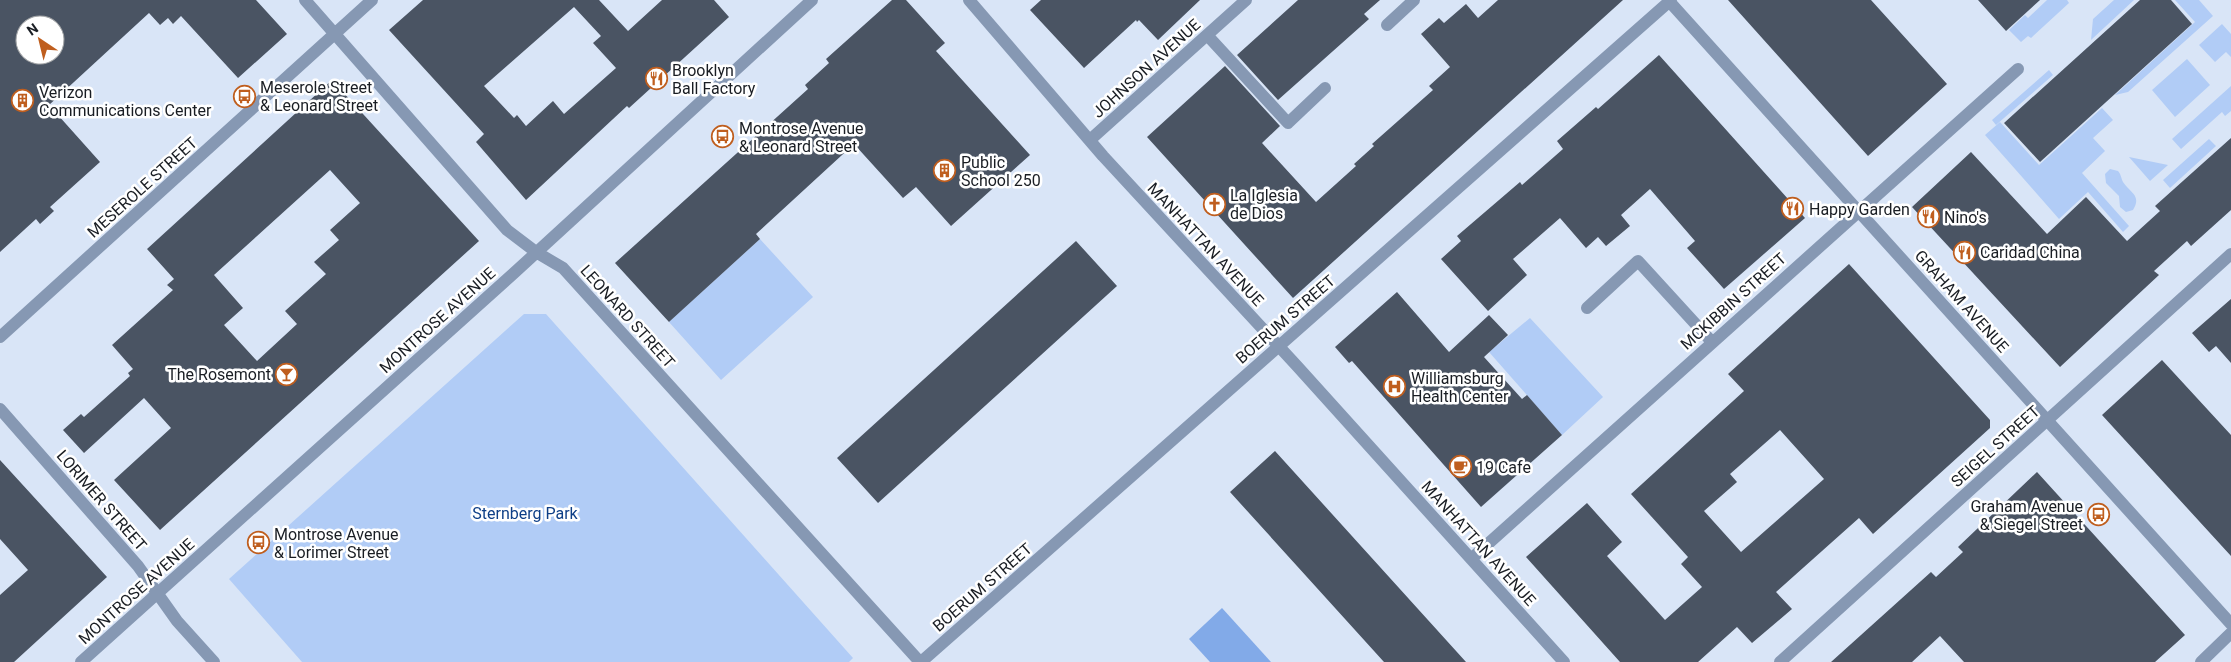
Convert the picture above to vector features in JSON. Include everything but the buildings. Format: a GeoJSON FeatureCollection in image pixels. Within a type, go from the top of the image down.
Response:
{"type":"FeatureCollection","features":[{"type":"Feature","properties":{"kind":"street","name":"LEONARD STREET"},"geometry":{"type":"LineString","coordinates":[[305,0],[507,230],[536,252],[563,268],[921,662]]}},
{"type":"Feature","properties":{"kind":"street","name":"MESEROLE STREET"},"geometry":{"type":"LineString","coordinates":[[0,337],[372,0]]}},
{"type":"Feature","properties":{"kind":"street","name":"MONTROSE AVENUE"},"geometry":{"type":"LineString","coordinates":[[82,662],[812,0]]}},
{"type":"Feature","properties":{"kind":"street","name":"MANHATTAN AVENUE"},"geometry":{"type":"LineString","coordinates":[[969,0],[1103,156],[1279,346],[1564,662]]}},
{"type":"Feature","properties":{"kind":"street","name":"JOHNSON AVENUE"},"geometry":{"type":"LineString","coordinates":[[1090,139],[1246,0]]}},
{"type":"Feature","properties":{"kind":"street"},"geometry":{"type":"LineString","coordinates":[[1387,25],[1414,0]]}},
{"type":"Feature","properties":{"kind":"street","name":"GRAHAM AVENUE"},"geometry":{"type":"LineString","coordinates":[[1669,0],[2231,624]]}},
{"type":"Feature","properties":{"kind":"street","name":"BOERUM STREET"},"geometry":{"type":"LineString","coordinates":[[921,662],[1669,0]]}},
{"type":"Feature","properties":{"kind":"street"},"geometry":{"type":"LineString","coordinates":[[1207,35],[1288,124],[1325,88]]}},
{"type":"Feature","properties":{"kind":"street","name":"MCKIBBIN STREET"},"geometry":{"type":"LineString","coordinates":[[1471,559],[1858,210],[2018,69]]}},
{"type":"Feature","properties":{"kind":"street","name":"SEIGEL STREET"},"geometry":{"type":"LineString","coordinates":[[1780,662],[2231,254]]}},
{"type":"Feature","properties":{"kind":"street"},"geometry":{"type":"LineString","coordinates":[[1587,308],[1638,261],[1712,342]]}},
{"type":"Feature","properties":{"kind":"street","name":"LORIMER STREET"},"geometry":{"type":"LineString","coordinates":[[0,409],[138,566],[177,621],[214,662]]}},
{"type":"Feature","properties":{"kind":"street"},"geometry":{"type":"LineString","coordinates":[[2201,662],[2231,632]]}},
{"type":"Feature","properties":{"kind":"green space"},"geometry":{"type":"Polygon","coordinates":[[[2047,0],[2067,0],[2069,3],[2031,38],[2028,36],[2021,42],[2009,30],[2025,15],[2028,18],[2047,0]]]}},
{"type":"Feature","properties":{"kind":"green space"},"geometry":{"type":"Polygon","coordinates":[[[2114,0],[2134,0],[2091,40],[2093,19],[2114,0]]]}},
{"type":"Feature","properties":{"kind":"green space"},"geometry":{"type":"Polygon","coordinates":[[[2175,0],[2199,0],[2213,16],[2128,92],[2115,95],[2195,22],[2175,0]]]}},
{"type":"Feature","properties":{"kind":"green space"},"geometry":{"type":"Polygon","coordinates":[[[2222,24],[2231,34],[2231,57],[2226,52],[2215,62],[2199,45],[2222,24]]]}},
{"type":"Feature","properties":{"kind":"green space"},"geometry":{"type":"Polygon","coordinates":[[[2187,59],[2210,85],[2175,117],[2152,90],[2187,59]]]}},
{"type":"Feature","properties":{"kind":"green space"},"geometry":{"type":"Polygon","coordinates":[[[2049,70],[2053,75],[1996,125],[1992,120],[2049,70]]]}},
{"type":"Feature","properties":{"kind":"green space"},"geometry":{"type":"Polygon","coordinates":[[[2231,86],[2231,111],[2225,116],[2222,112],[2181,149],[2172,139],[2231,86]]]}},
{"type":"Feature","properties":{"kind":"green space"},"geometry":{"type":"Polygon","coordinates":[[[2102,108],[2113,120],[2093,138],[2105,151],[2082,173],[2129,226],[2123,232],[2088,192],[2059,219],[1985,135],[2000,122],[2039,165],[2102,108]]]}},
{"type":"Feature","properties":{"kind":"green space"},"geometry":{"type":"Polygon","coordinates":[[[2209,139],[2216,146],[2170,188],[2163,180],[2209,139]]]}},
{"type":"Feature","properties":{"kind":"green space"},"geometry":{"type":"Polygon","coordinates":[[[2129,157],[2168,165],[2150,181],[2129,157]]]}},
{"type":"Feature","properties":{"kind":"green space"},"geometry":{"type":"Polygon","coordinates":[[[2110,169],[2118,171],[2123,182],[2136,197],[2133,210],[2126,212],[2120,207],[2119,196],[2106,183],[2105,174],[2110,169]]]}},
{"type":"Feature","properties":{"kind":"green space"},"geometry":{"type":"Polygon","coordinates":[[[760,239],[813,297],[721,380],[669,322],[760,239]]]}},
{"type":"Feature","properties":{"kind":"green space","name":"Sternberg Park"},"geometry":{"type":"Polygon","coordinates":[[[524,314],[546,314],[853,658],[849,662],[302,662],[229,579],[524,314]]]}},
{"type":"Feature","properties":{"kind":"green space"},"geometry":{"type":"Polygon","coordinates":[[[1530,318],[1603,397],[1562,435],[1489,352],[1530,318]]]}},
{"type":"Feature","properties":{"kind":"shaded area"},"geometry":{"type":"Polygon","coordinates":[[[1222,608],[1271,662],[1210,662],[1189,639],[1222,608]]]}},
{"type":"Feature","properties":{"kind":"place","name":"Brooklyn Ball Factory"},"geometry":{"type":"Point","coordinates":[656,79]}},
{"type":"Feature","properties":{"kind":"place","name":"Meserole Street & Leonard Street"},"geometry":{"type":"Point","coordinates":[244,96]}},
{"type":"Feature","properties":{"kind":"place","name":"Verizon Communications Center"},"geometry":{"type":"Point","coordinates":[23,101]}},
{"type":"Feature","properties":{"kind":"place","name":"Montrose Avenue & Leonard Street"},"geometry":{"type":"Point","coordinates":[723,137]}},
{"type":"Feature","properties":{"kind":"place","name":"Public School 250"},"geometry":{"type":"Point","coordinates":[945,171]}},
{"type":"Feature","properties":{"kind":"place","name":"La Iglesia de Dios"},"geometry":{"type":"Point","coordinates":[1214,204]}},
{"type":"Feature","properties":{"kind":"place","name":"Happy Garden"},"geometry":{"type":"Point","coordinates":[1793,209]}},
{"type":"Feature","properties":{"kind":"place","name":"Nino's"},"geometry":{"type":"Point","coordinates":[1928,217]}},
{"type":"Feature","properties":{"kind":"place","name":"Caridad China"},"geometry":{"type":"Point","coordinates":[1964,252]}},
{"type":"Feature","properties":{"kind":"place","name":"The Rosemont"},"geometry":{"type":"Point","coordinates":[287,374]}},
{"type":"Feature","properties":{"kind":"place","name":"Williamsburg Health Center"},"geometry":{"type":"Point","coordinates":[1395,387]}},
{"type":"Feature","properties":{"kind":"place","name":"19 Cafe"},"geometry":{"type":"Point","coordinates":[1460,467]}},
{"type":"Feature","properties":{"kind":"place","name":"Graham Avenue & Siegel Street"},"geometry":{"type":"Point","coordinates":[2099,515]}},
{"type":"Feature","properties":{"kind":"place","name":"Montrose Avenue & Lorimer Street"},"geometry":{"type":"Point","coordinates":[258,543]}}]}
